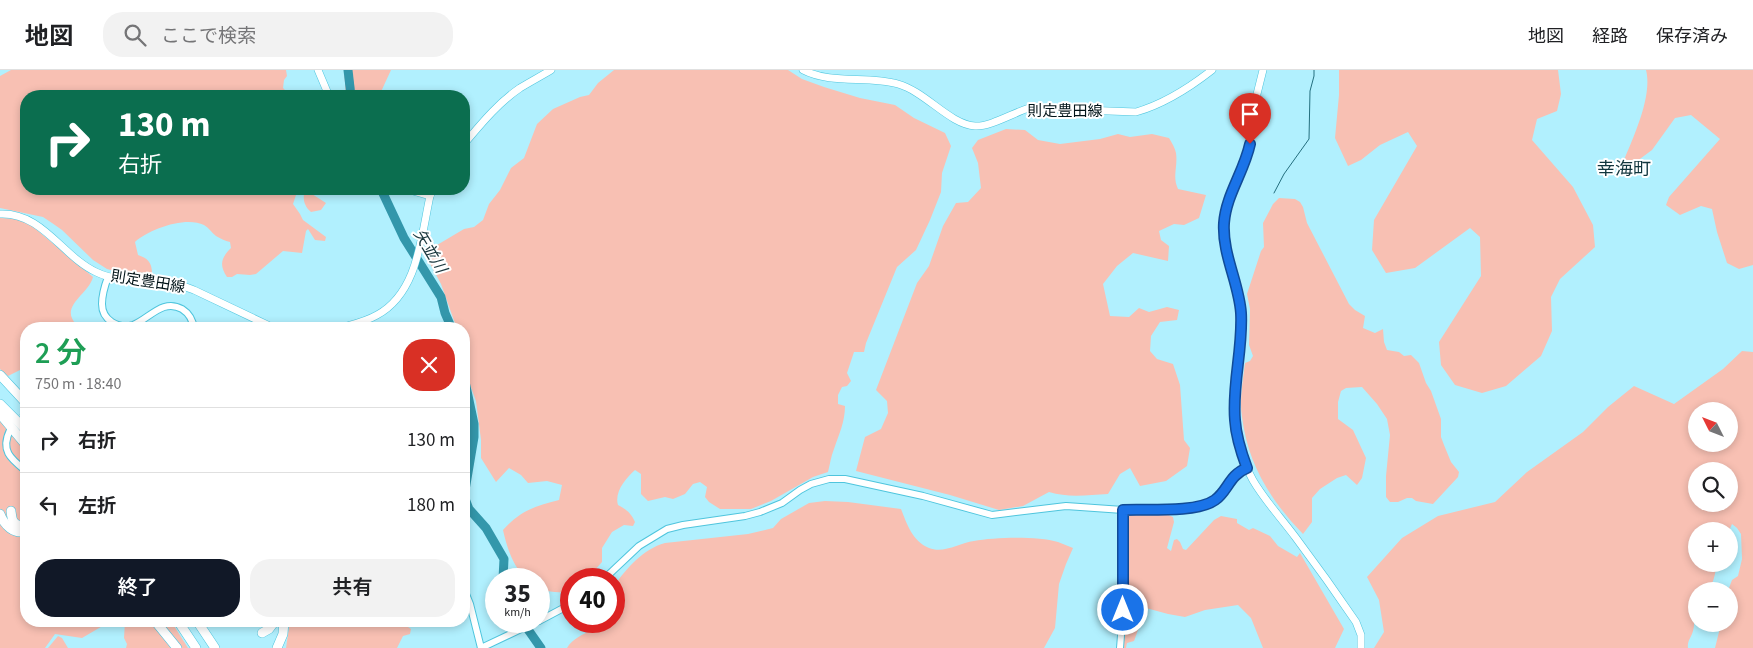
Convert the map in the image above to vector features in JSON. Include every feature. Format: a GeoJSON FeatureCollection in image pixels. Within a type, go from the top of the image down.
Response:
{"type":"FeatureCollection","features":[{"type":"Feature","properties":{"kind":"highway"},"geometry":{"type":"LineString","coordinates":[[0,375],[20,396]]}},
{"type":"Feature","properties":{"kind":"highway"},"geometry":{"type":"LineString","coordinates":[[0,404],[20,424]]}},
{"type":"Feature","properties":{"kind":"highway"},"geometry":{"type":"LineString","coordinates":[[0,414],[20,438]]}},
{"type":"Feature","properties":{"kind":"highway"},"geometry":{"type":"LineString","coordinates":[[11,511],[15,524],[20,526]]}},
{"type":"Feature","properties":{"kind":"highway"},"geometry":{"type":"LineString","coordinates":[[0,514],[13,531],[20,532]]}},
{"type":"Feature","properties":{"kind":"highway"},"geometry":{"type":"LineString","coordinates":[[160,627],[177,648]]}},
{"type":"Feature","properties":{"kind":"highway"},"geometry":{"type":"LineString","coordinates":[[182,627],[196,648]]}},
{"type":"Feature","properties":{"kind":"highway"},"geometry":{"type":"LineString","coordinates":[[201,627],[215,648]]}},
{"type":"Feature","properties":{"kind":"highway"},"geometry":{"type":"LineString","coordinates":[[262,633],[270,627]]}},
{"type":"Feature","properties":{"kind":"highway"},"geometry":{"type":"LineString","coordinates":[[278,648],[284,627]]}},
{"type":"Feature","properties":{"kind":"main road"},"geometry":{"type":"LineString","coordinates":[[318,70],[326,90]]}},
{"type":"Feature","properties":{"kind":"main road"},"geometry":{"type":"LineString","coordinates":[[470,137],[505,101],[520,89],[552,70]]}},
{"type":"Feature","properties":{"kind":"main road","name":"則定豊田線"},"geometry":{"type":"LineString","coordinates":[[803,70],[825,77],[897,84],[916,91],[963,124],[984,126],[1029,108],[1136,112],[1150,108],[1174,96],[1212,70]]}},
{"type":"Feature","properties":{"kind":"main road"},"geometry":{"type":"LineString","coordinates":[[1263,70],[1252,114],[1248,156],[1228,200],[1224,225],[1228,256],[1239,295],[1241,314],[1234,418],[1239,445],[1252,480],[1356,622],[1361,635],[1361,648]]}},
{"type":"Feature","properties":{"kind":"main road"},"geometry":{"type":"LineString","coordinates":[[360,322],[377,315],[398,299],[407,285],[413,272],[430,196],[427,195]]}},
{"type":"Feature","properties":{"kind":"main road","name":"則定豊田線"},"geometry":{"type":"LineString","coordinates":[[0,214],[19,216],[33,223],[82,263],[108,277],[126,281],[168,282],[182,286],[261,322]]}},
{"type":"Feature","properties":{"kind":"street"},"geometry":{"type":"LineString","coordinates":[[108,277],[102,304],[106,317],[113,322]]}},
{"type":"Feature","properties":{"kind":"street"},"geometry":{"type":"LineString","coordinates":[[138,322],[162,308],[171,306],[180,308],[189,315],[192,322]]}},
{"type":"Feature","properties":{"kind":"street"},"geometry":{"type":"LineString","coordinates":[[11,431],[6,439],[7,451],[10,457],[20,466]]}},
{"type":"Feature","properties":{"kind":"street"},"geometry":{"type":"LineString","coordinates":[[616,568],[639,546],[667,529],[683,524],[745,516],[760,512],[782,503],[811,484],[829,479],[845,479],[923,496],[992,515],[1066,506],[1123,510],[1174,509],[1206,505],[1217,498],[1234,475],[1247,468]]}},
{"type":"Feature","properties":{"kind":"street"},"geometry":{"type":"LineString","coordinates":[[1120,648],[1123,610],[1123,510]]}},
{"type":"Feature","properties":{"kind":"street"},"geometry":{"type":"LineString","coordinates":[[470,604],[481,648],[512,633]]}},
{"type":"Feature","properties":{"kind":"shaded area"},"geometry":{"type":"Polygon","coordinates":[[[11,70],[286,70],[287,76],[284,80],[283,88],[285,90],[20,90],[20,195],[296,195],[293,204],[303,220],[326,237],[325,241],[315,240],[308,229],[302,253],[283,251],[256,274],[237,274],[227,277],[222,262],[231,248],[230,242],[216,236],[204,225],[188,222],[178,223],[158,229],[135,242],[138,255],[148,261],[152,273],[118,272],[107,269],[93,260],[62,230],[43,217],[0,208],[0,76],[11,70]]]}},
{"type":"Feature","properties":{"kind":"shaded area"},"geometry":{"type":"Polygon","coordinates":[[[344,70],[391,70],[382,90],[346,90],[344,70]]]}},
{"type":"Feature","properties":{"kind":"shaded area"},"geometry":{"type":"Polygon","coordinates":[[[614,70],[788,70],[802,79],[824,87],[860,98],[895,105],[914,118],[945,133],[951,146],[942,173],[941,192],[916,250],[897,267],[864,352],[854,352],[847,373],[851,381],[847,386],[842,387],[838,395],[838,404],[845,406],[845,412],[828,472],[813,477],[771,501],[751,509],[720,509],[705,497],[707,487],[700,482],[693,484],[685,494],[673,499],[665,497],[648,501],[641,494],[641,474],[635,470],[619,490],[617,500],[618,505],[632,516],[635,522],[633,526],[624,525],[612,532],[602,548],[602,562],[597,568],[560,568],[560,593],[550,591],[550,568],[517,568],[506,543],[503,530],[528,510],[559,500],[562,485],[547,481],[528,483],[521,475],[509,468],[496,482],[481,458],[481,440],[476,401],[470,385],[470,322],[455,322],[441,284],[428,260],[432,248],[464,229],[474,227],[483,220],[489,204],[500,190],[511,168],[524,158],[537,124],[553,109],[589,95],[598,83],[614,70]]]}},
{"type":"Feature","properties":{"kind":"shaded area"},"geometry":{"type":"Polygon","coordinates":[[[1339,70],[1558,70],[1561,94],[1557,111],[1537,119],[1532,140],[1573,187],[1593,225],[1595,247],[1560,279],[1551,297],[1552,331],[1541,356],[1506,386],[1482,393],[1455,385],[1441,365],[1439,342],[1481,276],[1480,237],[1470,228],[1415,268],[1386,273],[1372,250],[1374,220],[1417,146],[1408,132],[1380,145],[1361,160],[1348,166],[1335,138],[1339,70]]]}},
{"type":"Feature","properties":{"kind":"shaded area"},"geometry":{"type":"Polygon","coordinates":[[[1646,70],[1753,70],[1753,265],[1739,269],[1727,263],[1712,209],[1701,206],[1680,215],[1666,205],[1669,197],[1720,139],[1691,115],[1675,118],[1652,150],[1629,167],[1622,165],[1644,105],[1647,93],[1646,70]]]}},
{"type":"Feature","properties":{"kind":"shaded area"},"geometry":{"type":"Polygon","coordinates":[[[1006,129],[1025,130],[1038,140],[1060,144],[1100,139],[1118,134],[1130,137],[1152,134],[1169,138],[1176,153],[1175,180],[1178,189],[1206,195],[1199,218],[1184,225],[1174,224],[1159,231],[1161,240],[1169,246],[1168,261],[1133,253],[1117,266],[1103,284],[1110,316],[1129,317],[1139,308],[1149,312],[1167,307],[1179,310],[1177,320],[1160,322],[1151,336],[1150,351],[1157,359],[1173,364],[1180,385],[1184,440],[1190,448],[1187,466],[1166,481],[1140,486],[1130,468],[1120,474],[1108,494],[1071,496],[1049,492],[1023,506],[999,510],[950,495],[856,471],[865,437],[881,429],[888,413],[887,401],[876,390],[917,283],[929,266],[943,226],[956,203],[968,202],[981,188],[978,163],[972,148],[978,140],[1006,129]]]}},
{"type":"Feature","properties":{"kind":"shaded area"},"geometry":{"type":"Polygon","coordinates":[[[304,195],[314,195],[326,203],[321,210],[311,212],[304,201],[304,195]]]}},
{"type":"Feature","properties":{"kind":"shaded area"},"geometry":{"type":"Polygon","coordinates":[[[1279,198],[1295,199],[1300,202],[1307,223],[1349,304],[1365,316],[1363,328],[1375,333],[1383,329],[1387,350],[1399,352],[1404,356],[1411,355],[1419,363],[1441,419],[1441,437],[1451,462],[1459,472],[1458,477],[1433,504],[1416,501],[1412,498],[1390,502],[1386,497],[1390,435],[1387,419],[1362,387],[1346,388],[1341,391],[1338,402],[1338,419],[1353,430],[1366,458],[1362,478],[1357,485],[1346,475],[1337,478],[1320,489],[1312,498],[1312,522],[1303,534],[1280,508],[1262,480],[1249,450],[1241,411],[1245,363],[1250,361],[1253,356],[1249,345],[1250,309],[1247,294],[1264,247],[1263,223],[1273,204],[1279,198]]]}},
{"type":"Feature","properties":{"kind":"shaded area"},"geometry":{"type":"Polygon","coordinates":[[[0,218],[18,219],[31,225],[93,277],[73,306],[71,311],[75,322],[20,322],[20,370],[8,376],[0,369],[0,218]]]}},
{"type":"Feature","properties":{"kind":"shaded area"},"geometry":{"type":"Polygon","coordinates":[[[1742,351],[1753,352],[1753,648],[1715,648],[1719,632],[1738,632],[1738,582],[1731,582],[1738,576],[1742,559],[1741,534],[1738,530],[1738,522],[1688,522],[1688,572],[1715,572],[1713,582],[1688,582],[1688,632],[1692,632],[1688,648],[1374,648],[1384,632],[1379,600],[1367,577],[1402,538],[1438,516],[1495,502],[1527,472],[1583,432],[1608,407],[1634,386],[1674,404],[1723,369],[1742,351]]]}},
{"type":"Feature","properties":{"kind":"shaded area"},"geometry":{"type":"Polygon","coordinates":[[[0,421],[20,444],[20,627],[101,627],[82,638],[55,634],[45,648],[0,648],[0,421]]]}},
{"type":"Feature","properties":{"kind":"shaded area"},"geometry":{"type":"Polygon","coordinates":[[[825,501],[848,502],[901,509],[914,537],[923,545],[935,550],[946,549],[968,542],[1005,538],[1050,540],[1073,548],[1059,584],[1055,628],[1044,648],[567,648],[575,639],[586,633],[625,633],[625,572],[643,554],[665,543],[748,534],[773,528],[781,519],[809,503],[825,501]]]}},
{"type":"Feature","properties":{"kind":"shaded area"},"geometry":{"type":"Polygon","coordinates":[[[1131,512],[1166,514],[1173,517],[1174,522],[1167,548],[1171,551],[1174,540],[1177,539],[1183,549],[1186,550],[1214,520],[1221,516],[1237,519],[1237,523],[1249,530],[1253,528],[1270,536],[1278,546],[1297,557],[1300,553],[1344,629],[1335,648],[1263,648],[1251,618],[1238,605],[1205,610],[1185,617],[1146,608],[1134,641],[1127,643],[1126,648],[1119,648],[1129,582],[1127,521],[1131,512]]]}},
{"type":"Feature","properties":{"kind":"shaded area"},"geometry":{"type":"Polygon","coordinates":[[[125,627],[155,627],[171,648],[126,648],[127,644],[124,638],[125,627]]]}},
{"type":"Feature","properties":{"kind":"shaded area"},"geometry":{"type":"Polygon","coordinates":[[[164,627],[175,627],[188,648],[180,648],[164,627]]]}},
{"type":"Feature","properties":{"kind":"shaded area"},"geometry":{"type":"Polygon","coordinates":[[[289,627],[408,627],[411,629],[410,634],[403,636],[397,648],[286,648],[289,627]]]}},
{"type":"Feature","properties":{"kind":"shaded area"},"geometry":{"type":"Polygon","coordinates":[[[58,636],[62,638],[68,648],[48,648],[58,636]]]}},
{"type":"Feature","properties":{"kind":"waterway","name":"矢並川"},"geometry":{"type":"LineString","coordinates":[[348,70],[350,90]]}},
{"type":"Feature","properties":{"kind":"waterway"},"geometry":{"type":"LineString","coordinates":[[1274,193],[1284,174],[1309,139],[1310,91],[1314,70]]}},
{"type":"Feature","properties":{"kind":"waterway","name":"矢並川"},"geometry":{"type":"LineString","coordinates":[[384,195],[404,238],[441,297],[449,322]]}},
{"type":"Feature","properties":{"kind":"waterway","name":"矢並川"},"geometry":{"type":"LineString","coordinates":[[470,405],[474,424],[470,461]]}},
{"type":"Feature","properties":{"kind":"waterway","name":"矢並川"},"geometry":{"type":"LineString","coordinates":[[470,510],[486,528],[504,559],[504,568]]}},
{"type":"Feature","properties":{"kind":"waterway","name":"矢並川"},"geometry":{"type":"LineString","coordinates":[[530,633],[541,648]]}},
{"type":"Feature","properties":{"kind":"tunnel"},"geometry":{"type":"LineString","coordinates":[[15,423],[20,418]]}},
{"type":"Feature","properties":{"kind":"district","name":"幸海町"},"geometry":{"type":"Point","coordinates":[1624,169]}},
{"type":"Feature","properties":{"kind":"route"},"geometry":{"type":"LineString","coordinates":[[1123,610],[1123,510],[1174,509],[1206,505],[1213,502],[1221,494],[1234,475],[1247,468],[1239,445],[1234,418],[1241,314],[1239,295],[1228,256],[1224,225],[1226,207],[1248,156],[1250,144]]}}]}
